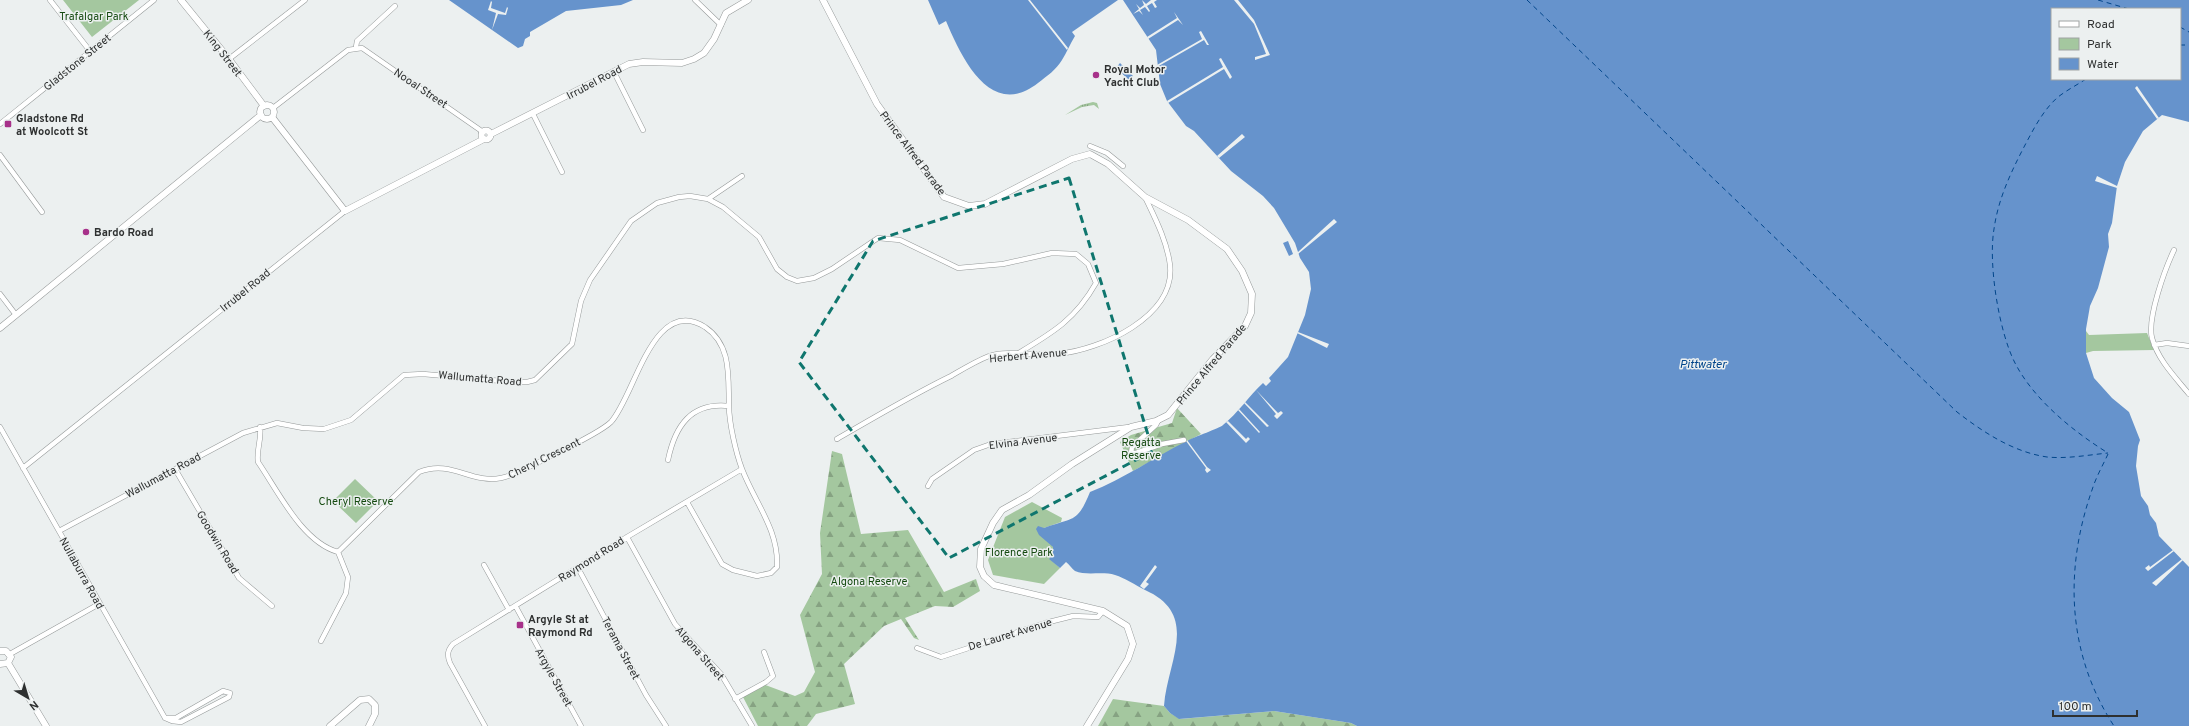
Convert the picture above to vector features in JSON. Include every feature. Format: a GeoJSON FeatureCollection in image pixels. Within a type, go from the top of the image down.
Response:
{"type":"FeatureCollection","features":[{"type":"Feature","properties":{"kind":"street"},"geometry":{"type":"LineString","coordinates":[[50,0],[90,51]]}},
{"type":"Feature","properties":{"kind":"street","name":"Gladstone Street"},"geometry":{"type":"LineString","coordinates":[[0,124],[154,0]]}},
{"type":"Feature","properties":{"kind":"street","name":"King Street"},"geometry":{"type":"LineString","coordinates":[[181,0],[264,106]]}},
{"type":"Feature","properties":{"kind":"street"},"geometry":{"type":"LineString","coordinates":[[229,60],[305,0]]}},
{"type":"Feature","properties":{"kind":"street"},"geometry":{"type":"LineString","coordinates":[[695,0],[721,25]]}},
{"type":"Feature","properties":{"kind":"street","name":"Irrubel Road"},"geometry":{"type":"LineString","coordinates":[[23,468],[345,211],[488,131],[490,134],[533,114],[629,64],[643,62],[682,63],[694,59],[704,53],[721,25],[726,13],[748,0]]}},
{"type":"Feature","properties":{"kind":"street","name":"Prince Alfred Parade"},"geometry":{"type":"LineString","coordinates":[[823,0],[877,104],[944,197],[969,206],[985,204],[1072,159],[1090,154],[1108,164],[1145,196],[1188,220],[1227,249],[1242,271],[1252,294],[1251,313],[1245,326],[1213,359],[1168,415],[1131,427],[1072,464],[1029,495],[1002,510],[993,523],[981,549],[980,567],[984,576],[994,585],[1103,611],[1127,626],[1133,644],[1128,659],[1087,726]]}},
{"type":"Feature","properties":{"kind":"street"},"geometry":{"type":"LineString","coordinates":[[345,211],[272,117],[273,108],[348,50],[356,48],[357,40],[395,6]]}},
{"type":"Feature","properties":{"kind":"street","name":"Nooal Street"},"geometry":{"type":"LineString","coordinates":[[356,48],[362,48],[483,135]]}},
{"type":"Feature","properties":{"kind":"street"},"geometry":{"type":"LineString","coordinates":[[614,72],[639,118],[643,130]]}},
{"type":"Feature","properties":{"kind":"street"},"geometry":{"type":"LineString","coordinates":[[0,328],[261,115],[260,111],[264,106],[268,105],[273,108]]}},
{"type":"Feature","properties":{"kind":"street"},"geometry":{"type":"LineString","coordinates":[[533,114],[562,172]]}},
{"type":"Feature","properties":{"kind":"street"},"geometry":{"type":"LineString","coordinates":[[261,115],[265,118],[272,117]]}},
{"type":"Feature","properties":{"kind":"street"},"geometry":{"type":"LineString","coordinates":[[1090,146],[1115,158],[1123,166]]}},
{"type":"Feature","properties":{"kind":"street"},"geometry":{"type":"LineString","coordinates":[[0,156],[42,212]]}},
{"type":"Feature","properties":{"kind":"street"},"geometry":{"type":"LineString","coordinates":[[708,199],[742,176]]}},
{"type":"Feature","properties":{"kind":"street","name":"Wallumatta Road"},"geometry":{"type":"LineString","coordinates":[[59,531],[243,433],[277,423],[303,428],[324,429],[351,420],[404,375],[408,374],[514,382],[527,382],[535,380],[572,344],[581,301],[590,280],[631,220],[657,203],[690,196],[708,199],[723,208],[759,237],[777,269],[787,277],[797,281],[814,278],[832,269],[878,238],[900,240],[958,268],[1003,264],[1052,252],[1076,254],[1088,264],[1096,283],[1085,303],[1058,329],[1017,354]]}},
{"type":"Feature","properties":{"kind":"street","name":"Herbert Avenue"},"geometry":{"type":"LineString","coordinates":[[837,439],[920,391],[989,356],[1054,354],[1100,345],[1117,338],[1140,321],[1166,294],[1170,266],[1162,235],[1145,196]]}},
{"type":"Feature","properties":{"kind":"street"},"geometry":{"type":"LineString","coordinates":[[2174,250],[2165,271],[2152,321],[2152,337],[2154,345],[2161,358],[2189,394]]}},
{"type":"Feature","properties":{"kind":"street"},"geometry":{"type":"LineString","coordinates":[[0,294],[16,316]]}},
{"type":"Feature","properties":{"kind":"street","name":"Cheryl Crescent"},"geometry":{"type":"LineString","coordinates":[[338,552],[420,472],[432,467],[445,468],[470,476],[501,478],[534,464],[610,423],[619,411],[654,341],[663,329],[671,324],[685,320],[698,323],[717,338],[726,354],[729,375],[729,406],[742,469],[770,524],[778,553],[777,567],[771,573],[757,576],[733,570],[722,564],[713,551],[687,502]]}},
{"type":"Feature","properties":{"kind":"street"},"geometry":{"type":"LineString","coordinates":[[2154,345],[2167,343],[2189,346]]}},
{"type":"Feature","properties":{"kind":"street"},"geometry":{"type":"LineString","coordinates":[[668,460],[678,431],[687,417],[704,408],[718,405],[729,406]]}},
{"type":"Feature","properties":{"kind":"street"},"geometry":{"type":"LineString","coordinates":[[1159,419],[1156,425],[1132,447],[1131,453],[1136,454],[1162,444],[1184,440]]}},
{"type":"Feature","properties":{"kind":"street","name":"Nullaburra Road"},"geometry":{"type":"LineString","coordinates":[[0,427],[165,718]]}},
{"type":"Feature","properties":{"kind":"street"},"geometry":{"type":"LineString","coordinates":[[260,427],[261,436],[257,456],[258,462],[304,530],[318,542],[338,552],[348,577],[346,592],[321,641]]}},
{"type":"Feature","properties":{"kind":"street","name":"Elvina Avenue"},"geometry":{"type":"LineString","coordinates":[[928,486],[932,480],[974,450],[991,444],[1131,427]]}},
{"type":"Feature","properties":{"kind":"street","name":"Goodwin Road"},"geometry":{"type":"LineString","coordinates":[[175,469],[239,578],[272,606]]}},
{"type":"Feature","properties":{"kind":"street","name":"Raymond Road"},"geometry":{"type":"LineString","coordinates":[[485,726],[448,656],[449,649],[461,638],[516,607],[627,537],[742,469]]}},
{"type":"Feature","properties":{"kind":"street","name":"Algona Street"},"geometry":{"type":"LineString","coordinates":[[627,537],[675,624],[721,674],[752,726]]}},
{"type":"Feature","properties":{"kind":"street"},"geometry":{"type":"LineString","coordinates":[[484,564],[509,610]]}},
{"type":"Feature","properties":{"kind":"street","name":"Terama Street"},"geometry":{"type":"LineString","coordinates":[[578,568],[646,695],[666,726]]}},
{"type":"Feature","properties":{"kind":"street"},"geometry":{"type":"LineString","coordinates":[[46,726],[8,663],[10,654],[99,604]]}},
{"type":"Feature","properties":{"kind":"street","name":"Argyle Street"},"geometry":{"type":"LineString","coordinates":[[516,607],[581,726]]}},
{"type":"Feature","properties":{"kind":"street","name":"De Lauret Avenue"},"geometry":{"type":"LineString","coordinates":[[917,648],[941,656],[995,638],[1073,616],[1098,617],[1103,611]]}},
{"type":"Feature","properties":{"kind":"street"},"geometry":{"type":"LineString","coordinates":[[0,650],[6,650],[10,654]]}},
{"type":"Feature","properties":{"kind":"street"},"geometry":{"type":"LineString","coordinates":[[735,699],[766,682],[773,676],[764,652]]}},
{"type":"Feature","properties":{"kind":"street"},"geometry":{"type":"LineString","coordinates":[[0,664],[8,663]]}},
{"type":"Feature","properties":{"kind":"street"},"geometry":{"type":"LineString","coordinates":[[224,691],[230,693],[229,697],[181,722],[172,721],[165,718],[176,718],[224,691]]}},
{"type":"Feature","properties":{"kind":"street"},"geometry":{"type":"LineString","coordinates":[[330,726],[360,700],[369,699],[375,705],[375,714],[369,726]]}},
{"type":"Feature","properties":{"kind":"highlighted area"},"geometry":{"type":"Polygon","coordinates":[[[1069,178],[1153,451],[949,558],[799,362],[873,241],[1069,178]]]}},
{"type":"Feature","properties":{"kind":"green space","name":"Trafalgar Park"},"geometry":{"type":"Polygon","coordinates":[[[63,0],[139,0],[92,37],[63,0]]]}},
{"type":"Feature","properties":{"kind":"green space"},"geometry":{"type":"Polygon","coordinates":[[[1093,102],[1097,103],[1099,109],[1094,105],[1082,107],[1065,115],[1081,105],[1093,102]]]}},
{"type":"Feature","properties":{"kind":"green space"},"geometry":{"type":"Polygon","coordinates":[[[2086,331],[2089,335],[2147,333],[2154,350],[2093,351],[2086,353],[2086,331]]]}},
{"type":"Feature","properties":{"kind":"green space","name":"Regatta Reserve"},"geometry":{"type":"Polygon","coordinates":[[[1177,408],[1201,434],[1133,471],[1120,442],[1131,435],[1172,423],[1177,408]]]}},
{"type":"Feature","properties":{"kind":"green space","name":"Algona Reserve"},"geometry":{"type":"Polygon","coordinates":[[[832,451],[842,454],[861,534],[908,530],[944,592],[976,579],[980,591],[953,607],[935,606],[905,618],[919,640],[914,638],[901,619],[884,626],[844,664],[855,704],[816,714],[807,726],[758,726],[743,697],[760,683],[795,696],[804,692],[815,672],[800,615],[822,574],[820,533],[832,451]]]}},
{"type":"Feature","properties":{"kind":"green space","name":"Cheryl Reserve"},"geometry":{"type":"Polygon","coordinates":[[[355,479],[378,501],[356,523],[333,501],[355,479]]]}},
{"type":"Feature","properties":{"kind":"green space","name":"Florence Park"},"geometry":{"type":"Polygon","coordinates":[[[1032,502],[1062,518],[1061,522],[1044,528],[1054,549],[1050,559],[1060,568],[1044,584],[993,575],[988,560],[1005,517],[1032,502]]]}},
{"type":"Feature","properties":{"kind":"green space"},"geometry":{"type":"Polygon","coordinates":[[[1113,699],[1164,706],[1170,713],[1180,719],[1274,711],[1351,723],[1357,726],[1098,726],[1113,699]]]}},
{"type":"Feature","properties":{"kind":"water"},"geometry":{"type":"Polygon","coordinates":[[[449,0],[633,0],[621,5],[566,11],[530,32],[530,36],[525,39],[523,46],[518,48],[449,0]]]}},
{"type":"Feature","properties":{"kind":"water"},"geometry":{"type":"Polygon","coordinates":[[[928,0],[1118,0],[1072,32],[1075,36],[1062,60],[1051,73],[1021,93],[1006,94],[992,90],[980,80],[961,52],[946,21],[939,25],[928,0]]]}},
{"type":"Feature","properties":{"kind":"water","name":"Pittwater"},"geometry":{"type":"Polygon","coordinates":[[[1123,0],[2189,0],[2189,122],[2162,115],[2143,131],[2125,162],[2117,186],[2112,223],[2108,234],[2109,247],[2098,288],[2090,306],[2086,329],[2086,353],[2094,378],[2112,398],[2129,412],[2140,440],[2136,466],[2141,496],[2148,506],[2150,515],[2156,523],[2159,536],[2189,567],[2189,726],[1357,726],[1351,723],[1274,711],[1179,719],[1170,713],[1164,706],[1166,689],[1177,641],[1176,626],[1172,612],[1162,600],[1119,576],[1105,573],[1084,573],[1075,571],[1066,562],[1060,568],[1049,559],[1053,555],[1053,547],[1039,535],[1036,529],[1038,526],[1044,528],[1073,518],[1081,510],[1090,492],[1115,481],[1187,441],[1221,426],[1228,420],[1263,383],[1266,386],[1271,381],[1269,378],[1288,357],[1305,315],[1311,289],[1309,272],[1300,258],[1295,243],[1274,208],[1263,196],[1231,171],[1194,131],[1186,126],[1167,101],[1160,84],[1156,50],[1123,0]]]}},
{"type":"Feature","properties":{"kind":"water"},"geometry":{"type":"Polygon","coordinates":[[[1120,63],[1133,76],[1129,80],[1116,68],[1120,63]]]}},
{"type":"Feature","properties":{"kind":"water"},"geometry":{"type":"Polygon","coordinates":[[[1288,241],[1293,254],[1289,256],[1283,243],[1288,241]]]}},
{"type":"Feature","properties":{"kind":"pier"},"geometry":{"type":"Polygon","coordinates":[[[1028,0],[1030,0],[1068,48],[1067,50],[1028,0]]]}},
{"type":"Feature","properties":{"kind":"pier"},"geometry":{"type":"Polygon","coordinates":[[[1142,0],[1146,4],[1151,0],[1157,0],[1154,2],[1157,7],[1155,8],[1152,3],[1147,6],[1150,11],[1149,12],[1145,7],[1140,10],[1143,15],[1139,11],[1133,14],[1139,9],[1136,4],[1140,8],[1144,5],[1142,0]]]}},
{"type":"Feature","properties":{"kind":"pier"},"geometry":{"type":"Polygon","coordinates":[[[1234,0],[1238,0],[1254,20],[1270,55],[1255,60],[1255,57],[1266,54],[1254,24],[1234,0]]]}},
{"type":"Feature","properties":{"kind":"pier"},"geometry":{"type":"Polygon","coordinates":[[[491,1],[491,8],[505,13],[507,7],[508,8],[506,15],[498,14],[492,30],[496,13],[488,10],[491,1]]]}},
{"type":"Feature","properties":{"kind":"pier"},"geometry":{"type":"Polygon","coordinates":[[[1174,12],[1183,25],[1178,20],[1148,39],[1147,37],[1177,18],[1174,12]]]}},
{"type":"Feature","properties":{"kind":"pier"},"geometry":{"type":"Polygon","coordinates":[[[1201,31],[1209,45],[1207,45],[1204,40],[1157,67],[1157,65],[1202,39],[1199,32],[1201,31]]]}},
{"type":"Feature","properties":{"kind":"pier"},"geometry":{"type":"Polygon","coordinates":[[[1221,58],[1232,77],[1230,79],[1224,69],[1168,103],[1167,101],[1223,67],[1219,59],[1221,58]]]}},
{"type":"Feature","properties":{"kind":"pier"},"geometry":{"type":"Polygon","coordinates":[[[2137,86],[2159,118],[2157,119],[2135,88],[2137,86]]]}},
{"type":"Feature","properties":{"kind":"pier"},"geometry":{"type":"Polygon","coordinates":[[[1242,134],[1245,137],[1219,158],[1217,156],[1242,134]]]}},
{"type":"Feature","properties":{"kind":"pier"},"geometry":{"type":"Polygon","coordinates":[[[2097,176],[2117,186],[2117,188],[2095,181],[2097,176]]]}},
{"type":"Feature","properties":{"kind":"pier"},"geometry":{"type":"Polygon","coordinates":[[[1334,219],[1337,222],[1298,254],[1298,252],[1334,219]]]}},
{"type":"Feature","properties":{"kind":"pier"},"geometry":{"type":"Polygon","coordinates":[[[1298,332],[1329,344],[1327,348],[1297,333],[1298,332]]]}},
{"type":"Feature","properties":{"kind":"pier"},"geometry":{"type":"Polygon","coordinates":[[[1256,390],[1278,413],[1281,411],[1283,413],[1277,419],[1274,416],[1276,414],[1256,390]]]}},
{"type":"Feature","properties":{"kind":"pier"},"geometry":{"type":"Polygon","coordinates":[[[1245,402],[1269,426],[1267,427],[1244,403],[1245,402]]]}},
{"type":"Feature","properties":{"kind":"pier"},"geometry":{"type":"Polygon","coordinates":[[[1239,409],[1260,432],[1259,433],[1238,410],[1239,409]]]}},
{"type":"Feature","properties":{"kind":"pier"},"geometry":{"type":"Polygon","coordinates":[[[1228,421],[1246,439],[1248,437],[1250,439],[1246,443],[1226,422],[1228,421]]]}},
{"type":"Feature","properties":{"kind":"pier"},"geometry":{"type":"Polygon","coordinates":[[[1187,440],[1207,467],[1211,470],[1207,473],[1205,470],[1206,468],[1186,441],[1187,440]]]}},
{"type":"Feature","properties":{"kind":"pier"},"geometry":{"type":"Polygon","coordinates":[[[2173,550],[2174,551],[2148,571],[2145,568],[2149,565],[2150,567],[2173,550]]]}},
{"type":"Feature","properties":{"kind":"pier"},"geometry":{"type":"Polygon","coordinates":[[[2182,559],[2183,560],[2156,586],[2152,583],[2182,559]]]}},
{"type":"Feature","properties":{"kind":"pier"},"geometry":{"type":"Polygon","coordinates":[[[1155,565],[1157,567],[1146,582],[1149,584],[1144,589],[1140,586],[1155,565]]]}},
{"type":"Feature","properties":{"kind":"ferry route"},"geometry":{"type":"LineString","coordinates":[[1527,0],[1957,412],[1988,434],[2022,451],[2047,457],[2062,458],[2108,453]]}},
{"type":"Feature","properties":{"kind":"ferry route"},"geometry":{"type":"LineString","coordinates":[[2098,0],[2126,8]]}},
{"type":"Feature","properties":{"kind":"ferry route"},"geometry":{"type":"LineString","coordinates":[[2181,28],[2189,32]]}},
{"type":"Feature","properties":{"kind":"ferry route"},"geometry":{"type":"LineString","coordinates":[[2181,45],[2189,45]]}},
{"type":"Feature","properties":{"kind":"ferry route"},"geometry":{"type":"LineString","coordinates":[[2084,80],[2061,94],[2053,102],[2039,120],[2024,147],[2009,177],[1998,208],[1994,229],[1992,260],[1996,298],[2004,334],[2009,350],[2023,377],[2056,414],[2095,445],[2108,453]]}},
{"type":"Feature","properties":{"kind":"ferry route"},"geometry":{"type":"LineString","coordinates":[[2108,454],[2094,485],[2083,520],[2077,550],[2074,581],[2075,611],[2079,641],[2087,670],[2098,698],[2114,726]]}},
{"type":"Feature","properties":{"kind":"place","name":"Royal Motor Yacht Club"},"geometry":{"type":"Point","coordinates":[1096,75]}},
{"type":"Feature","properties":{"kind":"place","name":"Gladstone Rd at Woolcott St"},"geometry":{"type":"Point","coordinates":[8,124]}},
{"type":"Feature","properties":{"kind":"place","name":"Bardo Road"},"geometry":{"type":"Point","coordinates":[86,232]}},
{"type":"Feature","properties":{"kind":"place","name":"Argyle St at Raymond Rd"},"geometry":{"type":"Point","coordinates":[520,625]}}]}
